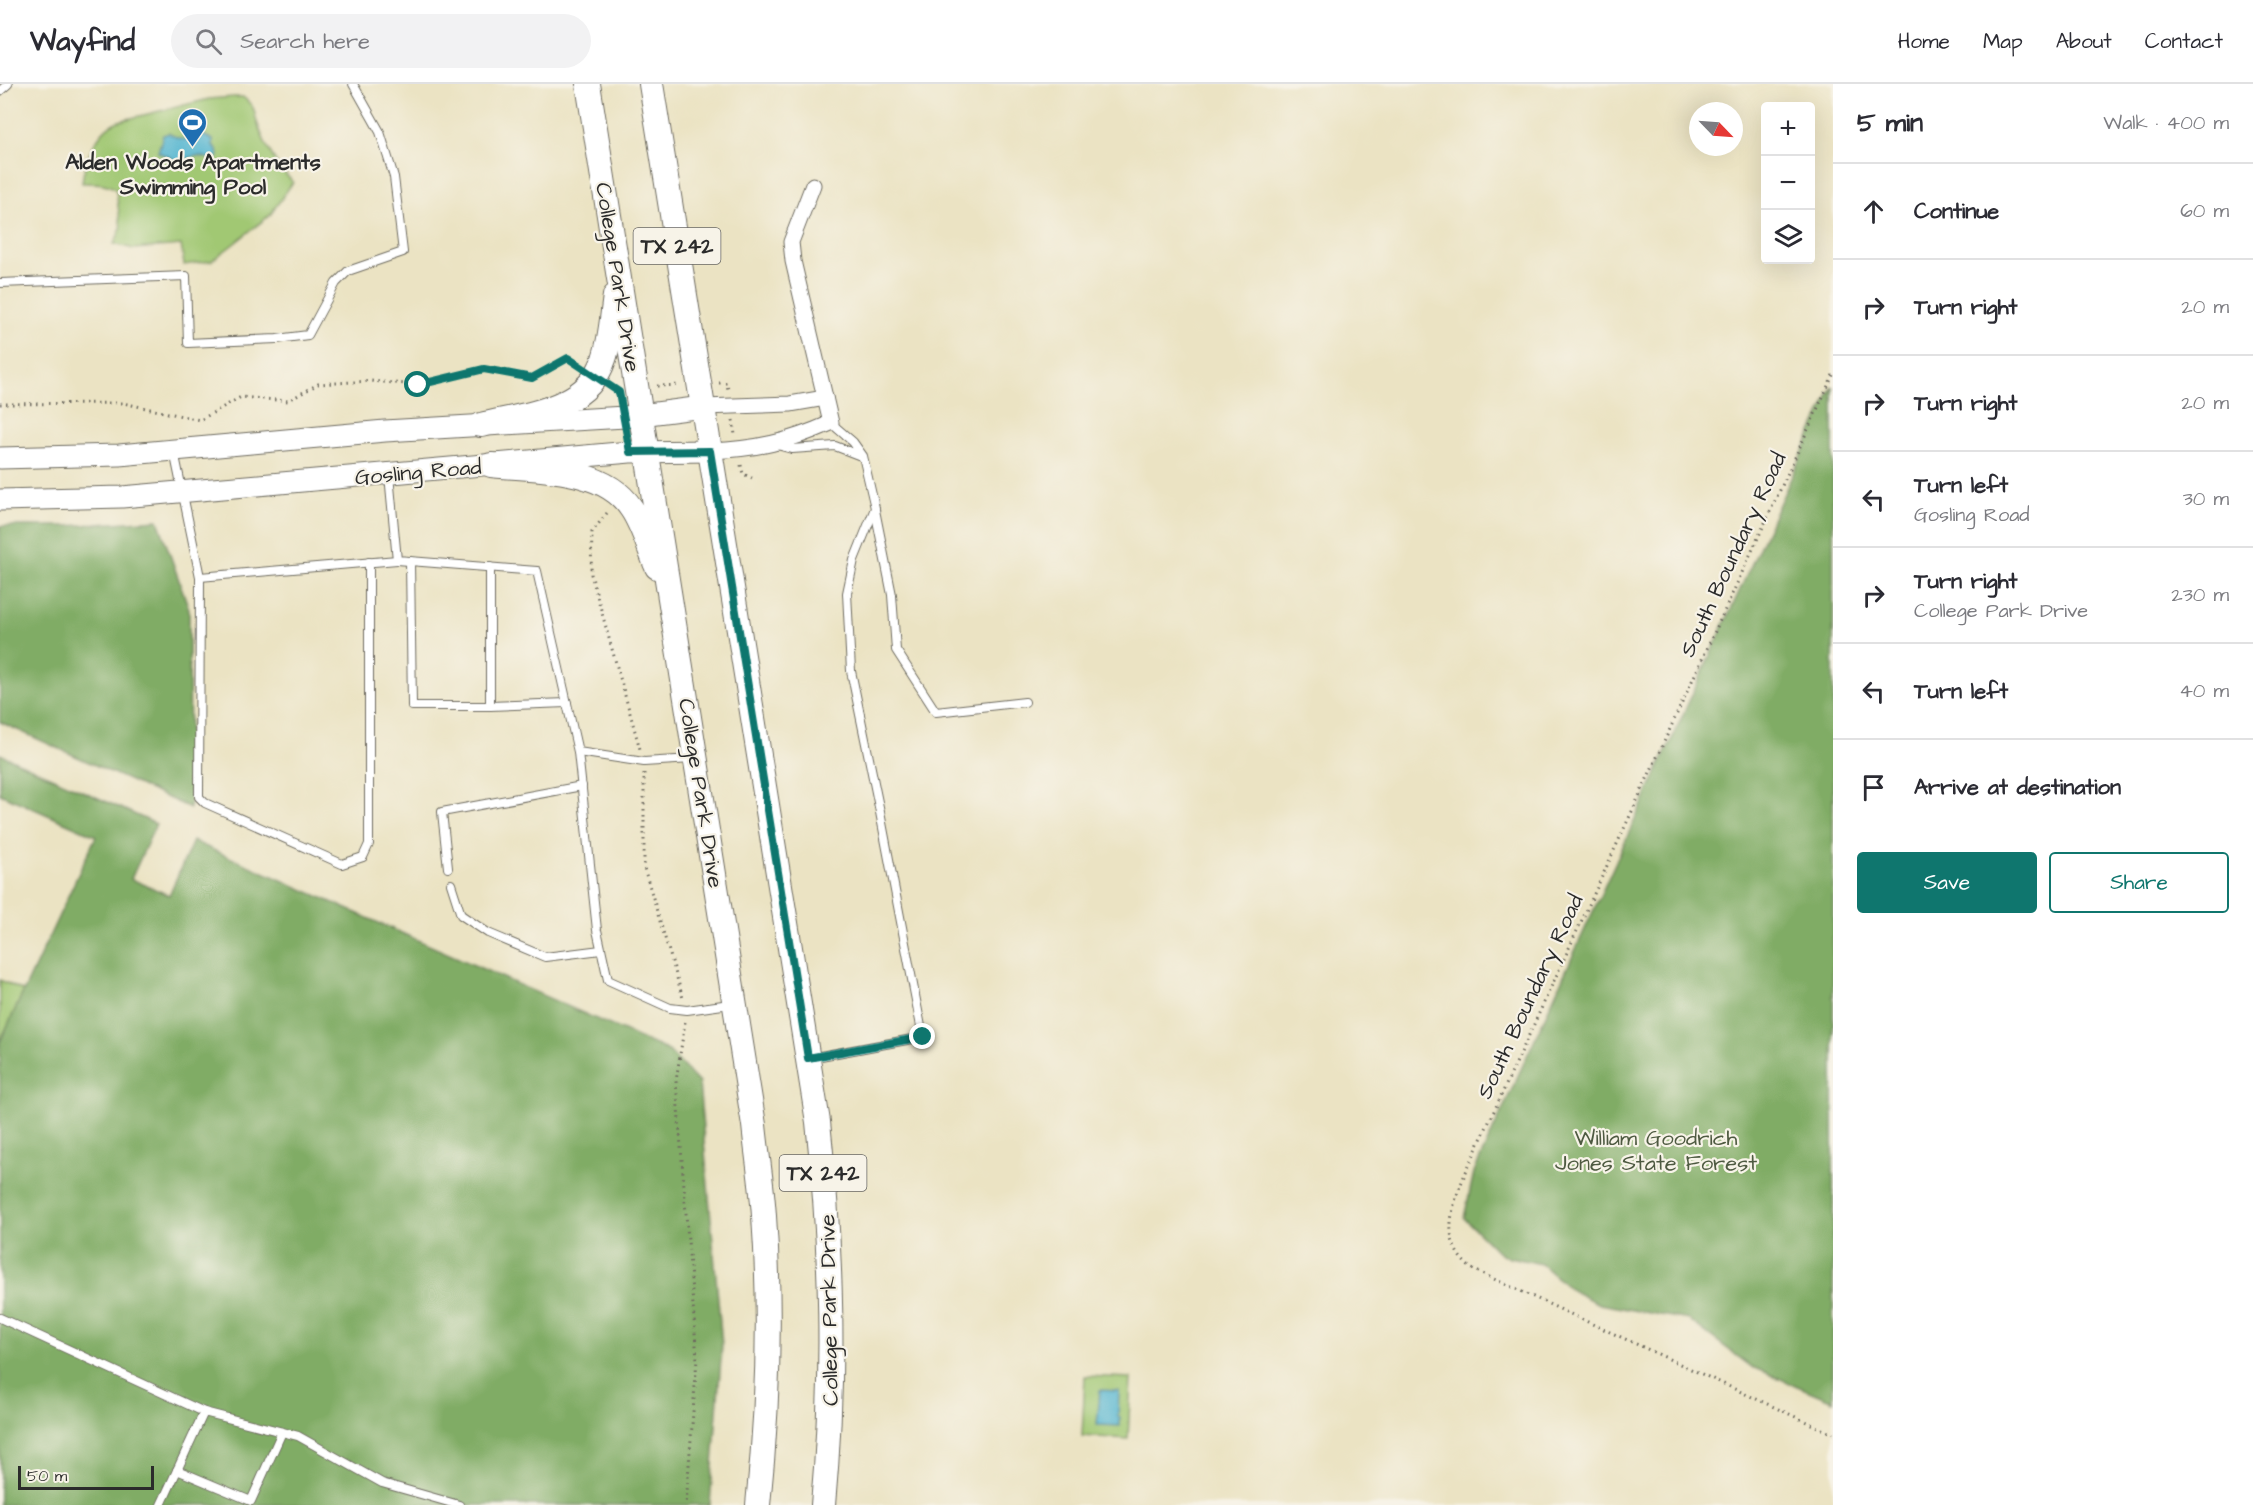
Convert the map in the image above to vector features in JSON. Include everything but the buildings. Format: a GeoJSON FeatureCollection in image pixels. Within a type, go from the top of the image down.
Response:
{"type":"FeatureCollection","features":[{"type":"Feature","properties":{"kind":"main road","name":"College Park Drive"},"geometry":{"type":"LineString","coordinates":[[588,84],[697,759],[759,1165],[768,1300],[768,1382],[758,1505]]}},
{"type":"Feature","properties":{"kind":"main road","name":"College Park Drive"},"geometry":{"type":"LineString","coordinates":[[651,84],[808,1058],[825,1184],[831,1304],[831,1398],[823,1505]]}},
{"type":"Feature","properties":{"kind":"main road"},"geometry":{"type":"LineString","coordinates":[[481,425],[557,406],[579,394],[596,377],[604,360],[619,273]]}},
{"type":"Feature","properties":{"kind":"main road","name":"Gosling Road"},"geometry":{"type":"LineString","coordinates":[[0,458],[119,455],[385,431],[641,415],[703,407]]}},
{"type":"Feature","properties":{"kind":"main road","name":"Gosling Road"},"geometry":{"type":"LineString","coordinates":[[0,500],[122,497],[630,452],[710,451]]}},
{"type":"Feature","properties":{"kind":"main road"},"geometry":{"type":"LineString","coordinates":[[491,465],[574,474],[601,483],[621,495],[633,510],[672,604]]}},
{"type":"Feature","properties":{"kind":"street"},"geometry":{"type":"LineString","coordinates":[[813,185],[791,242],[793,261],[831,423]]}},
{"type":"Feature","properties":{"kind":"street","name":"Gosling Road"},"geometry":{"type":"LineString","coordinates":[[703,407],[790,404],[825,398]]}},
{"type":"Feature","properties":{"kind":"street","name":"Gosling Road"},"geometry":{"type":"LineString","coordinates":[[710,451],[737,450],[775,444],[831,423]]}},
{"type":"Feature","properties":{"kind":"lane"},"geometry":{"type":"LineString","coordinates":[[0,91],[8,84]]}},
{"type":"Feature","properties":{"kind":"lane"},"geometry":{"type":"LineString","coordinates":[[0,283],[186,276],[188,343],[277,339],[308,335],[336,283],[348,271],[403,252],[394,177],[380,132],[353,84]]}},
{"type":"Feature","properties":{"kind":"lane"},"geometry":{"type":"LineString","coordinates":[[831,423],[853,442],[863,456],[892,596],[896,650],[936,712],[1025,702]]}},
{"type":"Feature","properties":{"kind":"lane"},"geometry":{"type":"LineString","coordinates":[[775,444],[792,449],[835,446],[863,456]]}},
{"type":"Feature","properties":{"kind":"lane"},"geometry":{"type":"LineString","coordinates":[[174,449],[200,577],[199,797],[205,803],[342,864],[363,857],[369,844],[369,562]]}},
{"type":"Feature","properties":{"kind":"lane"},"geometry":{"type":"LineString","coordinates":[[389,473],[397,560]]}},
{"type":"Feature","properties":{"kind":"lane"},"geometry":{"type":"LineString","coordinates":[[808,1058],[923,1037],[851,671],[847,593],[854,560],[875,508]]}},
{"type":"Feature","properties":{"kind":"lane"},"geometry":{"type":"LineString","coordinates":[[200,577],[397,560],[537,571],[578,752],[601,950],[608,980],[670,1008],[687,1010],[735,1003]]}},
{"type":"Feature","properties":{"kind":"lane"},"geometry":{"type":"LineString","coordinates":[[410,561],[412,706],[567,703]]}},
{"type":"Feature","properties":{"kind":"lane"},"geometry":{"type":"LineString","coordinates":[[490,567],[490,706]]}},
{"type":"Feature","properties":{"kind":"lane"},"geometry":{"type":"LineString","coordinates":[[578,752],[644,762],[697,759]]}},
{"type":"Feature","properties":{"kind":"lane"},"geometry":{"type":"LineString","coordinates":[[448,868],[442,812],[582,786]]}},
{"type":"Feature","properties":{"kind":"lane"},"geometry":{"type":"LineString","coordinates":[[451,884],[461,915],[488,933],[545,957],[601,950]]}},
{"type":"Feature","properties":{"kind":"lane"},"geometry":{"type":"LineString","coordinates":[[0,1318],[204,1412],[298,1436],[382,1483],[459,1505]]}},
{"type":"Feature","properties":{"kind":"lane"},"geometry":{"type":"LineString","coordinates":[[161,1505],[204,1412]]}},
{"type":"Feature","properties":{"kind":"lane"},"geometry":{"type":"LineString","coordinates":[[177,1470],[251,1501],[282,1432]]}},
{"type":"Feature","properties":{"kind":"path"},"geometry":{"type":"LineString","coordinates":[[0,404],[123,403],[200,420],[241,397],[288,401],[318,384],[371,381],[418,385],[484,369],[532,378],[568,358],[596,377]]}},
{"type":"Feature","properties":{"kind":"path","name":"South Boundary Road"},"geometry":{"type":"LineString","coordinates":[[1833,375],[1466,1173],[1452,1211],[1451,1231],[1453,1246],[1460,1260],[1472,1269],[1833,1434]]}},
{"type":"Feature","properties":{"kind":"path"},"geometry":{"type":"LineString","coordinates":[[621,495],[592,532],[591,574],[644,762],[644,868],[687,1010],[676,1081],[697,1359],[686,1505]]}},
{"type":"Feature","properties":{"kind":"green space"},"geometry":{"type":"Polygon","coordinates":[[[243,97],[251,105],[268,149],[281,170],[293,182],[270,215],[211,261],[184,265],[181,245],[134,249],[114,244],[121,229],[116,190],[105,184],[82,183],[89,156],[98,138],[111,125],[119,121],[209,99],[243,97]]]}},
{"type":"Feature","properties":{"kind":"green space","name":"William Goodrich Jones State Forest"},"geometry":{"type":"Polygon","coordinates":[[[1833,386],[1833,1401],[1752,1367],[1689,1320],[1599,1304],[1571,1290],[1541,1264],[1501,1255],[1464,1218],[1474,1172],[1833,386]]]}},
{"type":"Feature","properties":{"kind":"green space"},"geometry":{"type":"Polygon","coordinates":[[[158,520],[189,609],[190,808],[0,722],[0,526],[65,526],[158,520]]]}},
{"type":"Feature","properties":{"kind":"green space"},"geometry":{"type":"Polygon","coordinates":[[[0,754],[156,824],[131,879],[169,895],[193,841],[669,1051],[699,1083],[722,1345],[710,1505],[0,1505],[0,1042],[96,836],[0,794],[0,754]]]}},
{"type":"Feature","properties":{"kind":"green space"},"geometry":{"type":"Polygon","coordinates":[[[0,980],[24,991],[0,1042],[0,980]]]}},
{"type":"Feature","properties":{"kind":"green space"},"geometry":{"type":"Polygon","coordinates":[[[1085,1376],[1131,1378],[1128,1439],[1082,1436],[1085,1376]]]}},
{"type":"Feature","properties":{"kind":"water"},"geometry":{"type":"Polygon","coordinates":[[[169,133],[184,139],[199,133],[213,140],[218,157],[213,160],[196,156],[180,162],[158,152],[163,135],[169,133]]]}},
{"type":"Feature","properties":{"kind":"water"},"geometry":{"type":"Polygon","coordinates":[[[1100,1390],[1119,1391],[1120,1426],[1097,1425],[1100,1390]]]}},
{"type":"Feature","properties":{"kind":"place","name":"Alden Woods Apartments Swimming Pool"},"geometry":{"type":"Point","coordinates":[193,148]}},
{"type":"Feature","properties":{"kind":"route"},"geometry":{"type":"LineString","coordinates":[[418,385],[484,369],[532,378],[568,358],[619,392],[630,452],[710,451],[808,1058],[923,1037]]}}]}
